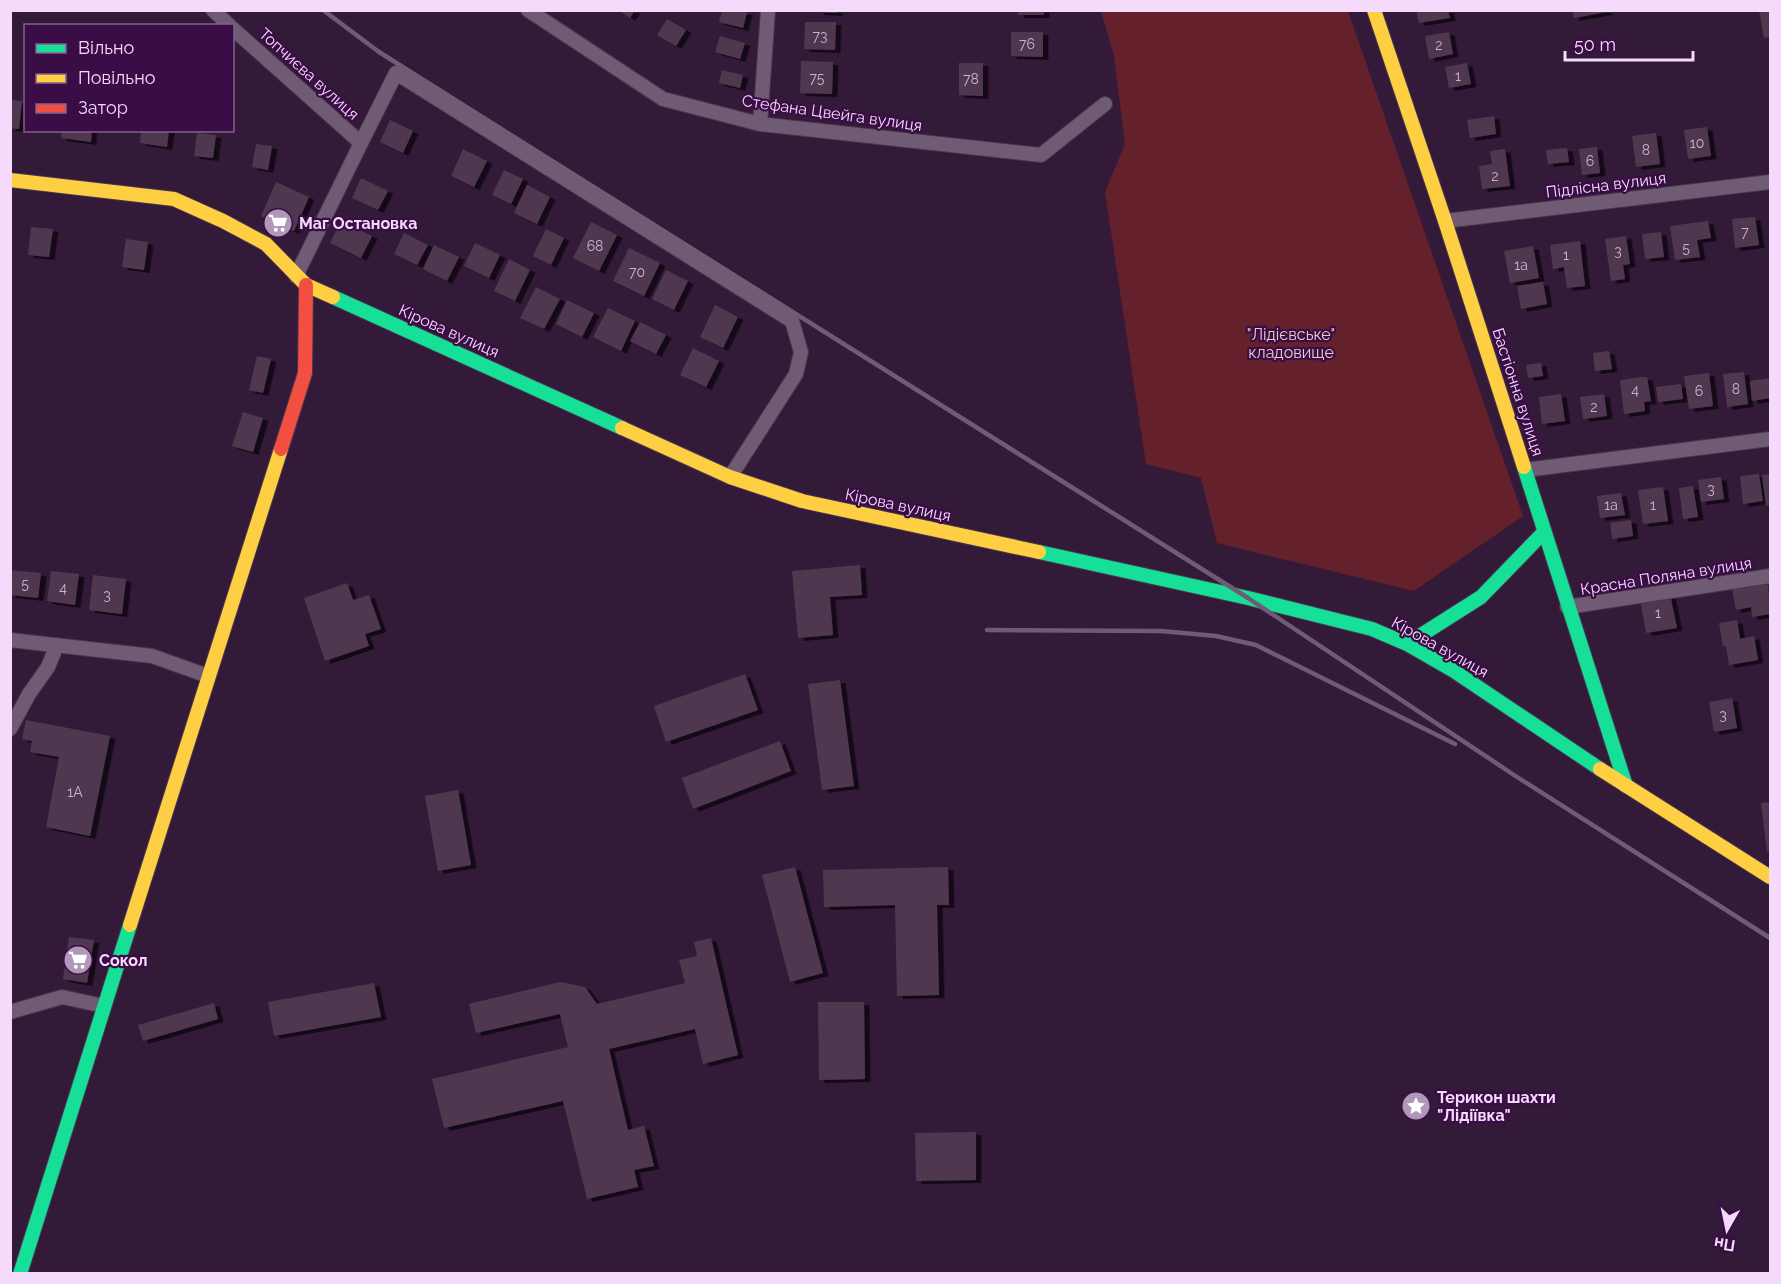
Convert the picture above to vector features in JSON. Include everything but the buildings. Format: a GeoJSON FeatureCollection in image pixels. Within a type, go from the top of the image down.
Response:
{"type":"FeatureCollection","features":[{"type":"Feature","properties":{"kind":"main road","name":"Бастіонна вулиця"},"geometry":{"type":"LineString","coordinates":[[1374,10],[1445,221],[1567,608],[1626,786]]}},
{"type":"Feature","properties":{"kind":"main road","name":"Кірова вулиця"},"geometry":{"type":"LineString","coordinates":[[10,180],[174,200],[223,221],[266,244],[301,280],[730,477],[802,501],[1237,596],[1372,629],[1407,644],[1454,671],[1626,786],[1770,876]]}},
{"type":"Feature","properties":{"kind":"main road"},"geometry":{"type":"LineString","coordinates":[[20,1274],[305,373],[301,280]]}},
{"type":"Feature","properties":{"kind":"main road"},"geometry":{"type":"LineString","coordinates":[[1407,644],[1481,597],[1544,532]]}},
{"type":"Feature","properties":{"kind":"street","name":"Топчиєва вулиця"},"geometry":{"type":"LineString","coordinates":[[213,10],[228,24]]}},
{"type":"Feature","properties":{"kind":"street","name":"Стефана Цвейга вулиця"},"geometry":{"type":"LineString","coordinates":[[528,10],[663,99],[760,124],[1041,155],[1105,104]]}},
{"type":"Feature","properties":{"kind":"street"},"geometry":{"type":"LineString","coordinates":[[760,124],[768,10]]}},
{"type":"Feature","properties":{"kind":"street","name":"Топчиєва вулиця"},"geometry":{"type":"LineString","coordinates":[[234,30],[361,142],[301,280]]}},
{"type":"Feature","properties":{"kind":"street"},"geometry":{"type":"LineString","coordinates":[[361,142],[396,73],[792,321],[801,352],[796,374],[730,477]]}},
{"type":"Feature","properties":{"kind":"street","name":"Підлісна вулиця"},"geometry":{"type":"LineString","coordinates":[[1445,221],[1770,182]]}},
{"type":"Feature","properties":{"kind":"street"},"geometry":{"type":"LineString","coordinates":[[1525,470],[1770,440]]}},
{"type":"Feature","properties":{"kind":"street","name":"Красна Поляна вулиця"},"geometry":{"type":"LineString","coordinates":[[1567,608],[1770,576]]}},
{"type":"Feature","properties":{"kind":"street"},"geometry":{"type":"LineString","coordinates":[[10,640],[152,656],[208,676]]}},
{"type":"Feature","properties":{"kind":"street"},"geometry":{"type":"LineString","coordinates":[[10,729],[29,694],[48,667],[57,645]]}},
{"type":"Feature","properties":{"kind":"street"},"geometry":{"type":"LineString","coordinates":[[10,1012],[62,997],[104,1006]]}},
{"type":"Feature","properties":{"kind":"green space","name":"\"Лідієвське\" кладовище"},"geometry":{"type":"Polygon","coordinates":[[[1101,11],[1348,11],[1523,516],[1414,591],[1217,543],[1201,478],[1146,464],[1105,192],[1125,144],[1114,56],[1101,11]]]}},
{"type":"Feature","properties":{"kind":"railway"},"geometry":{"type":"LineString","coordinates":[[323,10],[379,52],[1248,598],[1514,775],[1770,938]]}},
{"type":"Feature","properties":{"kind":"railway"},"geometry":{"type":"LineString","coordinates":[[987,630],[1161,631],[1216,636],[1256,645],[1455,744]]}},
{"type":"Feature","properties":{"kind":"traffic: fast"},"geometry":{"type":"LineString","coordinates":[[333,297],[622,428]]}},
{"type":"Feature","properties":{"kind":"traffic: fast"},"geometry":{"type":"LineString","coordinates":[[1524,467],[1626,786]]}},
{"type":"Feature","properties":{"kind":"traffic: fast"},"geometry":{"type":"LineString","coordinates":[[1407,644],[1481,597],[1544,532]]}},
{"type":"Feature","properties":{"kind":"traffic: fast"},"geometry":{"type":"LineString","coordinates":[[1039,552],[1248,598],[1372,629],[1407,644],[1454,671],[1600,769]]}},
{"type":"Feature","properties":{"kind":"traffic: fast"},"geometry":{"type":"LineString","coordinates":[[20,1274],[130,925]]}},
{"type":"Feature","properties":{"kind":"traffic: slow"},"geometry":{"type":"LineString","coordinates":[[1374,10],[1524,467]]}},
{"type":"Feature","properties":{"kind":"traffic: slow"},"geometry":{"type":"LineString","coordinates":[[10,180],[174,199],[266,244],[306,285],[333,297]]}},
{"type":"Feature","properties":{"kind":"traffic: slow"},"geometry":{"type":"LineString","coordinates":[[622,428],[730,477],[802,501],[1039,552]]}},
{"type":"Feature","properties":{"kind":"traffic: slow"},"geometry":{"type":"LineString","coordinates":[[130,925],[281,449]]}},
{"type":"Feature","properties":{"kind":"traffic: slow"},"geometry":{"type":"LineString","coordinates":[[1600,769],[1770,877]]}},
{"type":"Feature","properties":{"kind":"traffic: jam"},"geometry":{"type":"LineString","coordinates":[[281,449],[305,373],[306,285]]}},
{"type":"Feature","properties":{"kind":"place","name":"Маг Остановка"},"geometry":{"type":"Point","coordinates":[278,223]}},
{"type":"Feature","properties":{"kind":"place","name":"Сокол"},"geometry":{"type":"Point","coordinates":[78,960]}},
{"type":"Feature","properties":{"kind":"place","name":"Терикон шахти \"Лідіївка\""},"geometry":{"type":"Point","coordinates":[1416,1106]}}]}
